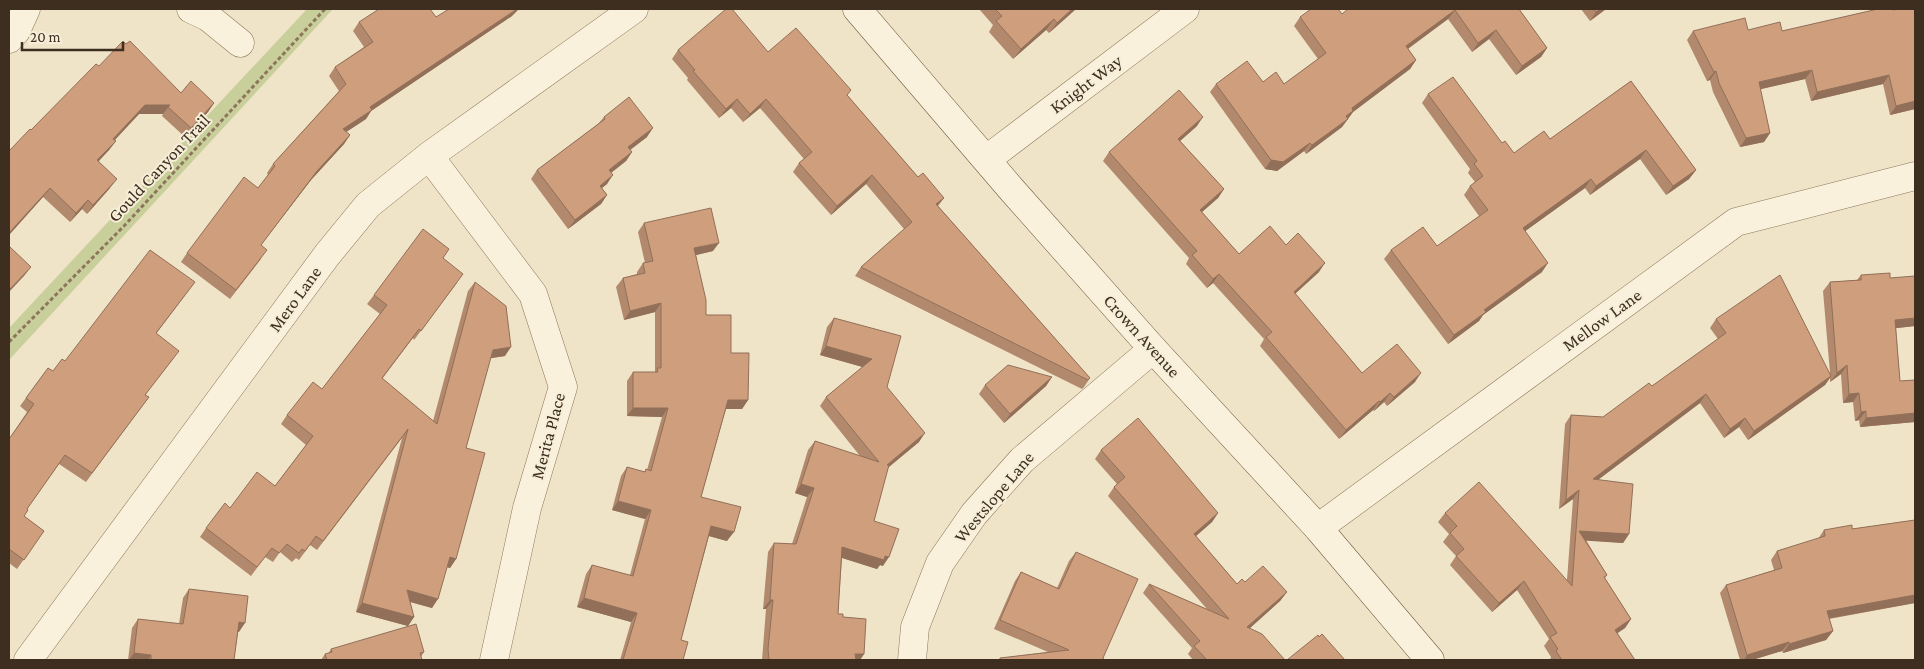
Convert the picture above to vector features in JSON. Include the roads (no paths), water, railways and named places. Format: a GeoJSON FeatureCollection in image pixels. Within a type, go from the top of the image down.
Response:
{"type":"FeatureCollection","features":[{"type":"Feature","properties":{"kind":"street"},"geometry":{"type":"LineString","coordinates":[[9,39],[16,31],[26,9]]}},
{"type":"Feature","properties":{"kind":"street"},"geometry":{"type":"LineString","coordinates":[[191,9],[208,17],[240,43]]}},
{"type":"Feature","properties":{"kind":"street","name":"Mero Lane"},"geometry":{"type":"LineString","coordinates":[[28,660],[327,255],[368,205],[429,156],[634,9]]}},
{"type":"Feature","properties":{"kind":"street","name":"Crown Avenue"},"geometry":{"type":"LineString","coordinates":[[857,9],[1153,350],[1318,528],[1430,660]]}},
{"type":"Feature","properties":{"kind":"street","name":"Knight Way"},"geometry":{"type":"LineString","coordinates":[[987,159],[1185,9]]}},
{"type":"Feature","properties":{"kind":"street","name":"Merita Place"},"geometry":{"type":"LineString","coordinates":[[429,156],[533,294],[563,387],[527,508],[494,660]]}},
{"type":"Feature","properties":{"kind":"street","name":"Mellow Lane"},"geometry":{"type":"LineString","coordinates":[[1318,528],[1736,222],[1915,176]]}},
{"type":"Feature","properties":{"kind":"street","name":"Westslope Lane"},"geometry":{"type":"LineString","coordinates":[[912,660],[915,627],[940,563],[974,514],[1022,460],[1153,350]]}}]}
